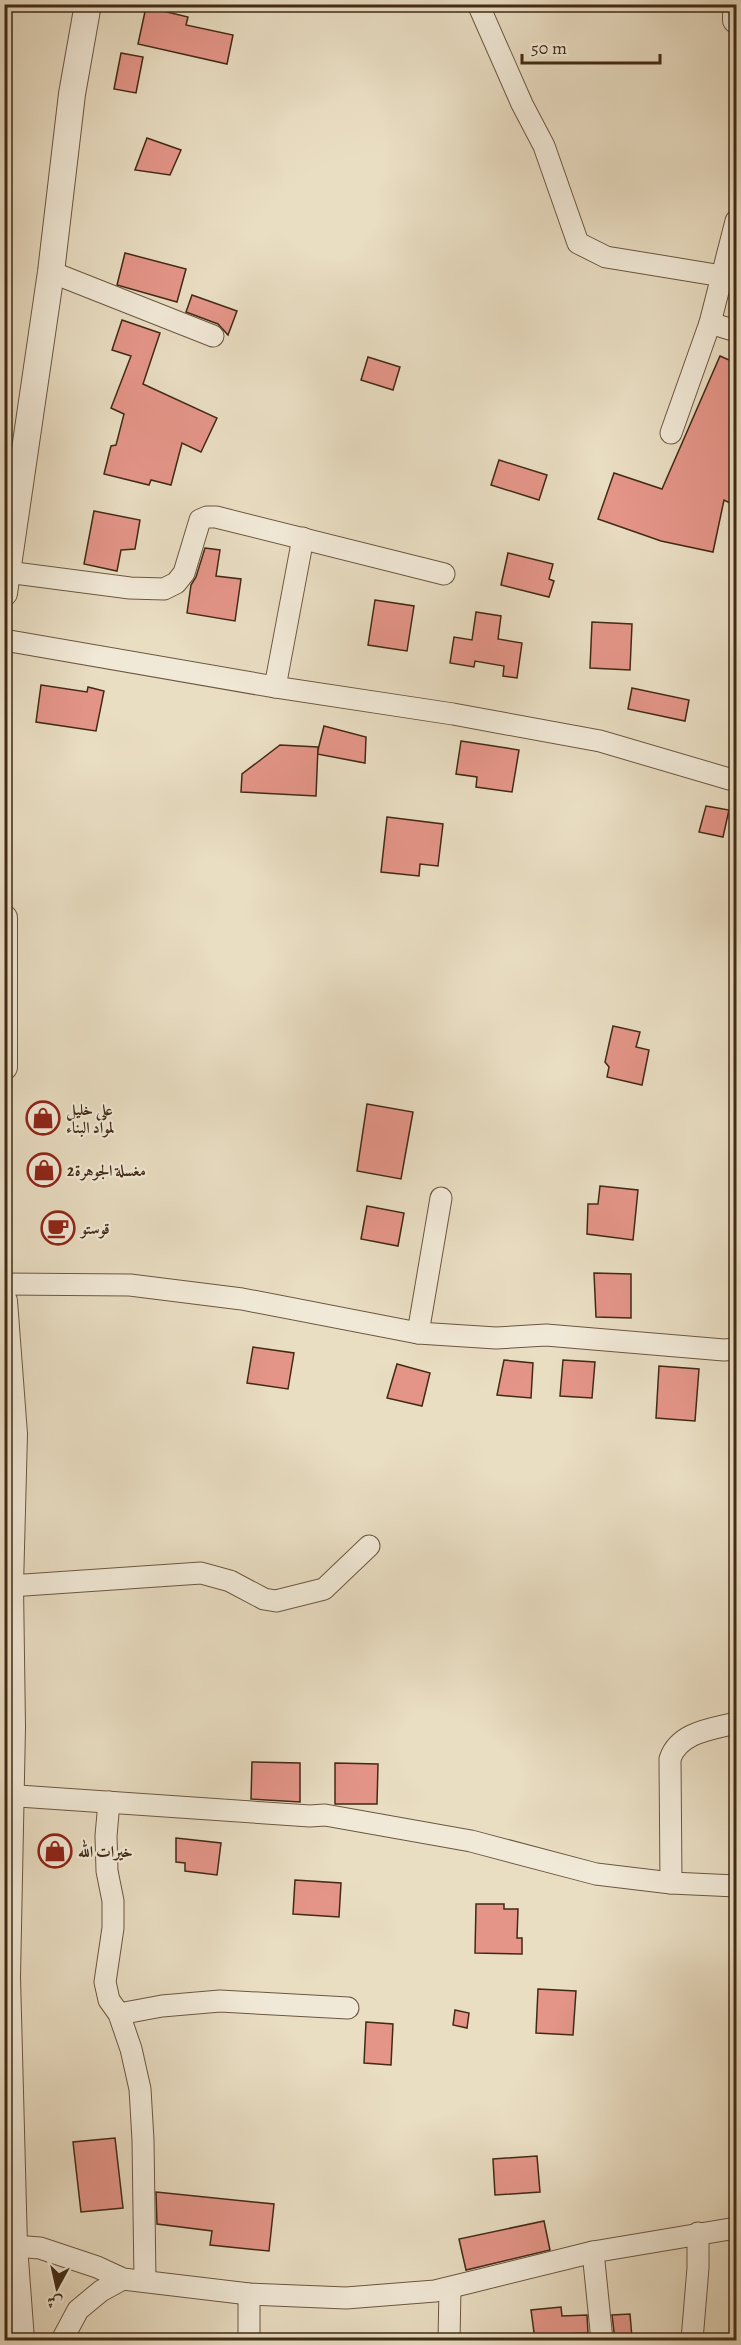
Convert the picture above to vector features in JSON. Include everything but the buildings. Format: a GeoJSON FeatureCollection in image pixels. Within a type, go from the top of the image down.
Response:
{"type":"FeatureCollection","features":[{"type":"Feature","properties":{"kind":"street"},"geometry":{"type":"LineString","coordinates":[[88,4],[72,94],[51,272],[6,583],[154,590],[176,583],[184,573],[197,526],[200,520],[207,517],[231,520],[444,574]]}},
{"type":"Feature","properties":{"kind":"street"},"geometry":{"type":"LineString","coordinates":[[478,4],[522,104],[544,146],[578,243],[606,257],[722,276]]}},
{"type":"Feature","properties":{"kind":"street"},"geometry":{"type":"LineString","coordinates":[[736,4],[736,20]]}},
{"type":"Feature","properties":{"kind":"street"},"geometry":{"type":"LineString","coordinates":[[671,433],[710,323],[736,221]]}},
{"type":"Feature","properties":{"kind":"street"},"geometry":{"type":"LineString","coordinates":[[51,272],[213,336]]}},
{"type":"Feature","properties":{"kind":"street"},"geometry":{"type":"LineString","coordinates":[[710,323],[736,331]]}},
{"type":"Feature","properties":{"kind":"street"},"geometry":{"type":"LineString","coordinates":[[275,687],[303,538]]}},
{"type":"Feature","properties":{"kind":"street"},"geometry":{"type":"LineString","coordinates":[[4,640],[275,687],[453,714],[600,741],[736,781]]}},
{"type":"Feature","properties":{"kind":"street"},"geometry":{"type":"LineString","coordinates":[[4,918],[4,1066]]}},
{"type":"Feature","properties":{"kind":"street"},"geometry":{"type":"LineString","coordinates":[[418,1333],[441,1198]]}},
{"type":"Feature","properties":{"kind":"street"},"geometry":{"type":"LineString","coordinates":[[4,1284],[130,1285],[242,1299],[418,1333],[495,1338],[546,1335],[724,1350],[736,1349]]}},
{"type":"Feature","properties":{"kind":"street"},"geometry":{"type":"LineString","coordinates":[[4,1301],[14,1434],[10,1586],[12,1727],[7,1795],[7,1977],[9,2245],[16,2336]]}},
{"type":"Feature","properties":{"kind":"street"},"geometry":{"type":"LineString","coordinates":[[10,1586],[201,1573],[230,1581],[264,1599],[276,1601],[324,1589],[353,1564],[369,1546]]}},
{"type":"Feature","properties":{"kind":"street"},"geometry":{"type":"LineString","coordinates":[[671,1883],[670,1759],[672,1752],[691,1735],[736,1723]]}},
{"type":"Feature","properties":{"kind":"street"},"geometry":{"type":"LineString","coordinates":[[7,1795],[310,1816],[325,1815],[471,1841],[596,1874],[671,1883],[736,1886]]}},
{"type":"Feature","properties":{"kind":"street"},"geometry":{"type":"LineString","coordinates":[[109,1802],[106,1836],[107,1871],[113,1902],[113,1928],[105,1982],[109,2000],[118,2014],[130,2049],[140,2089],[144,2140],[145,2280]]}},
{"type":"Feature","properties":{"kind":"street"},"geometry":{"type":"LineString","coordinates":[[118,2014],[162,2006],[220,2001],[348,2008]]}},
{"type":"Feature","properties":{"kind":"street"},"geometry":{"type":"LineString","coordinates":[[9,2245],[40,2248],[97,2267],[123,2279],[249,2294],[346,2298],[435,2291],[593,2253],[736,2228]]}},
{"type":"Feature","properties":{"kind":"street"},"geometry":{"type":"LineString","coordinates":[[692,2340],[698,2268],[698,2233]]}},
{"type":"Feature","properties":{"kind":"street"},"geometry":{"type":"LineString","coordinates":[[593,2253],[602,2340]]}},
{"type":"Feature","properties":{"kind":"street"},"geometry":{"type":"LineString","coordinates":[[62,2340],[78,2310],[101,2291],[123,2279]]}},
{"type":"Feature","properties":{"kind":"street"},"geometry":{"type":"LineString","coordinates":[[449,2340],[450,2288]]}},
{"type":"Feature","properties":{"kind":"street"},"geometry":{"type":"LineString","coordinates":[[249,2294],[249,2340]]}},
{"type":"Feature","properties":{"kind":"place","name":"علي خليل لمواد البناء"},"geometry":{"type":"Point","coordinates":[43,1118]}},
{"type":"Feature","properties":{"kind":"place","name":"مغسلة الجوهرة2"},"geometry":{"type":"Point","coordinates":[44,1170]}},
{"type":"Feature","properties":{"kind":"place","name":"قوستو"},"geometry":{"type":"Point","coordinates":[58,1228]}},
{"type":"Feature","properties":{"kind":"place","name":"خيرات الله"},"geometry":{"type":"Point","coordinates":[55,1851]}}]}
